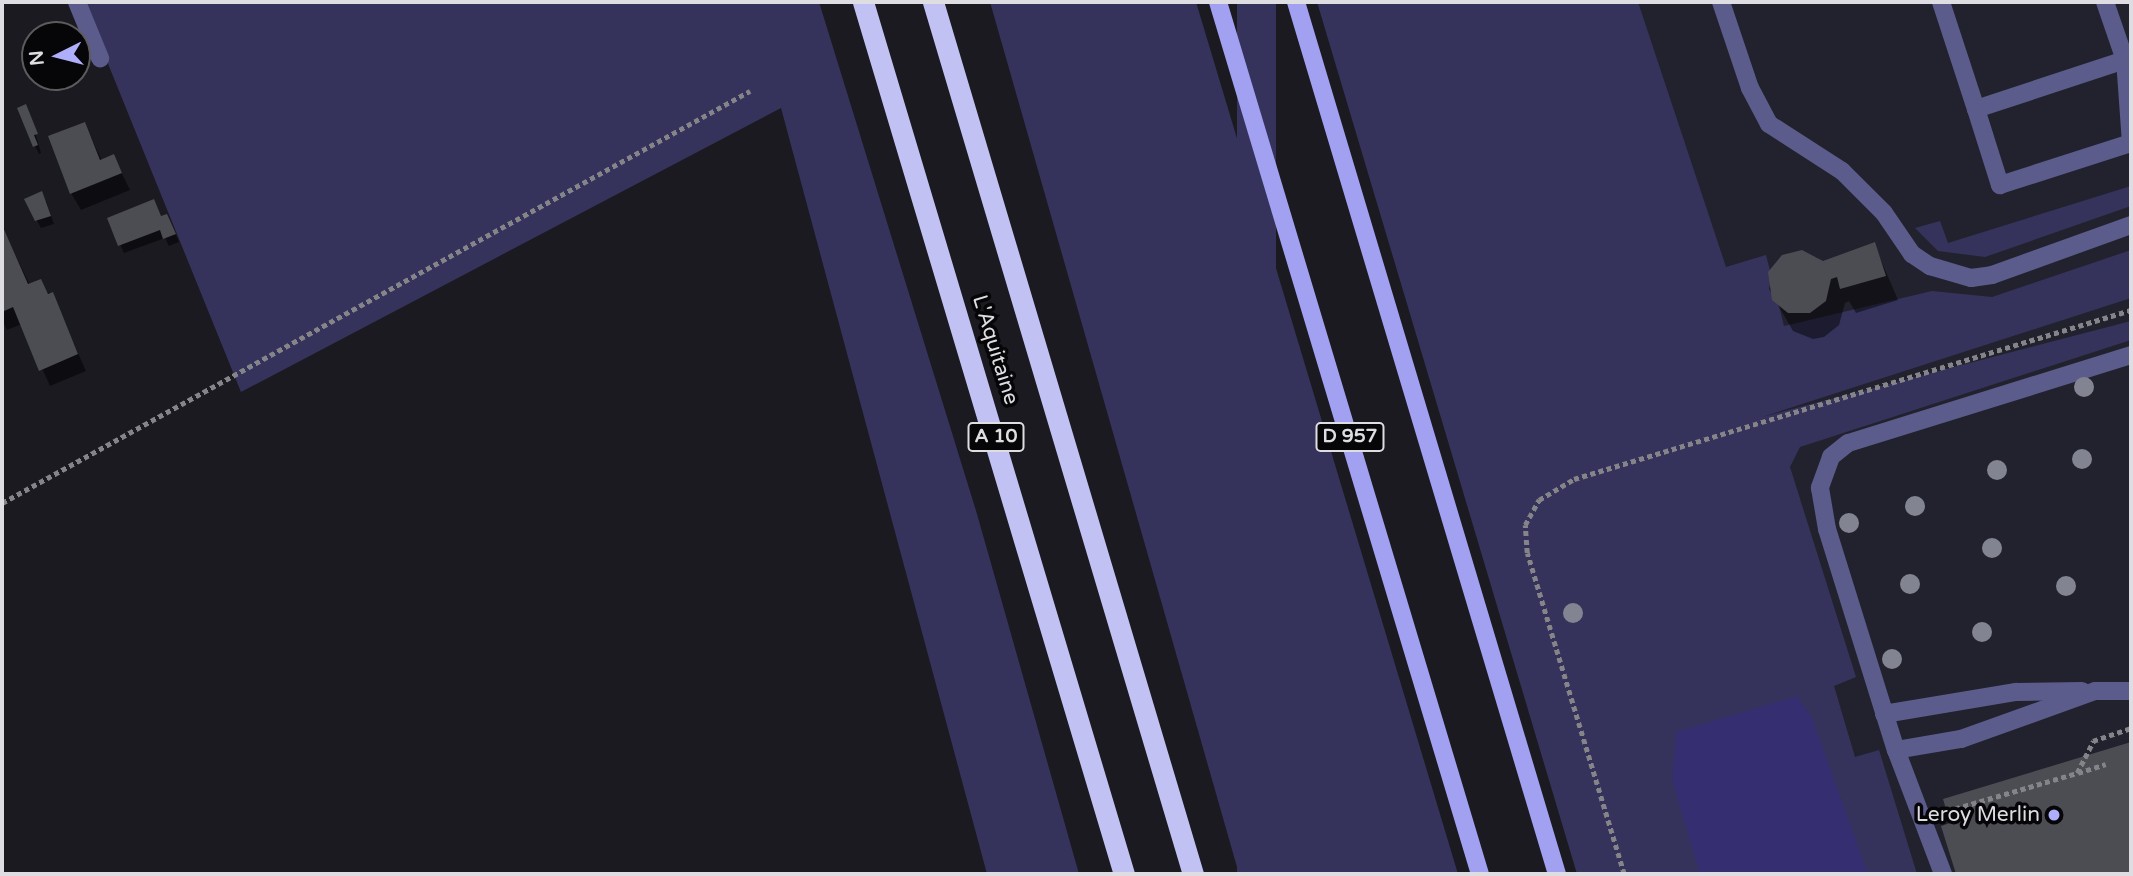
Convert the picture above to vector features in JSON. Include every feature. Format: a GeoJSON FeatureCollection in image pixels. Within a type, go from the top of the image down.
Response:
{"type":"FeatureCollection","features":[{"type":"Feature","properties":{"kind":"highway","name":"L'Aquitaine"},"geometry":{"type":"LineString","coordinates":[[863,2],[1124,874]]}},
{"type":"Feature","properties":{"kind":"highway","name":"L'Aquitaine"},"geometry":{"type":"LineString","coordinates":[[933,2],[1193,874]]}},
{"type":"Feature","properties":{"kind":"main road","name":"D 957"},"geometry":{"type":"LineString","coordinates":[[1218,2],[1480,874]]}},
{"type":"Feature","properties":{"kind":"main road"},"geometry":{"type":"LineString","coordinates":[[1296,2],[1557,874]]}},
{"type":"Feature","properties":{"kind":"street"},"geometry":{"type":"LineString","coordinates":[[77,2],[100,58]]}},
{"type":"Feature","properties":{"kind":"street"},"geometry":{"type":"LineString","coordinates":[[1721,2],[1750,88],[1769,124],[1842,171],[1884,213],[1912,254],[1930,266],[1971,278],[1992,275],[2131,225]]}},
{"type":"Feature","properties":{"kind":"street"},"geometry":{"type":"LineString","coordinates":[[1941,2],[2000,185],[2131,143],[2128,59],[2105,2]]}},
{"type":"Feature","properties":{"kind":"street"},"geometry":{"type":"LineString","coordinates":[[1976,109],[2128,59]]}},
{"type":"Feature","properties":{"kind":"street"},"geometry":{"type":"LineString","coordinates":[[1943,874],[1884,714],[1822,509],[1823,471],[1831,457],[1847,443],[2131,355]]}},
{"type":"Feature","properties":{"kind":"street"},"geometry":{"type":"LineString","coordinates":[[1896,750],[1961,739],[2095,691]]}},
{"type":"Feature","properties":{"kind":"street"},"geometry":{"type":"LineString","coordinates":[[1884,714],[2016,692],[2131,691]]}},
{"type":"Feature","properties":{"kind":"path"},"geometry":{"type":"LineString","coordinates":[[2,503],[750,90]]}},
{"type":"Feature","properties":{"kind":"path"},"geometry":{"type":"LineString","coordinates":[[1623,874],[1527,553],[1525,525],[1539,500],[1574,479],[2131,310]]}},
{"type":"Feature","properties":{"kind":"path"},"geometry":{"type":"LineString","coordinates":[[2077,773],[2093,741],[2131,728]]}},
{"type":"Feature","properties":{"kind":"path"},"geometry":{"type":"LineString","coordinates":[[1947,811],[2106,764]]}},
{"type":"Feature","properties":{"kind":"shaded area"},"geometry":{"type":"Polygon","coordinates":[[[83,2],[819,2],[977,514],[1079,874],[987,874],[781,108],[241,392],[83,2]]]}},
{"type":"Feature","properties":{"kind":"shaded area"},"geometry":{"type":"Polygon","coordinates":[[[990,2],[1196,2],[1458,874],[1239,874],[990,2]]]}},
{"type":"Feature","properties":{"kind":"shaded area"},"geometry":{"type":"Polygon","coordinates":[[[1237,2],[1276,2],[1276,874],[1237,874],[1237,2]]]}},
{"type":"Feature","properties":{"kind":"shaded area"},"geometry":{"type":"Polygon","coordinates":[[[1317,2],[1638,2],[1726,267],[1766,255],[1784,326],[1932,291],[1992,297],[2131,250],[2131,298],[1762,417],[2131,321],[2131,340],[1800,447],[1790,467],[1856,677],[1834,686],[1855,757],[1879,750],[1917,874],[1577,874],[1317,2]]]}},
{"type":"Feature","properties":{"kind":"shaded area"},"geometry":{"type":"Polygon","coordinates":[[[1423,2],[2131,2],[2131,874],[1700,874],[1423,2]]]}},
{"type":"Feature","properties":{"kind":"shaded area"},"geometry":{"type":"Polygon","coordinates":[[[2131,186],[2131,206],[1985,257],[1938,251],[1915,228],[1940,221],[1948,243],[2131,186]]]}},
{"type":"Feature","properties":{"kind":"shaded area"},"geometry":{"type":"Polygon","coordinates":[[[1797,696],[1812,718],[1868,874],[1700,874],[1672,780],[1676,732],[1797,696]]]}},
{"type":"Feature","properties":{"kind":"building"},"geometry":{"type":"Polygon","coordinates":[[[26,104],[38,134],[34,135],[38,145],[33,147],[17,108],[26,104]]]}},
{"type":"Feature","properties":{"kind":"building"},"geometry":{"type":"Polygon","coordinates":[[[85,122],[100,160],[114,154],[122,173],[70,194],[48,136],[85,122]]]}},
{"type":"Feature","properties":{"kind":"building"},"geometry":{"type":"Polygon","coordinates":[[[42,191],[51,216],[35,221],[24,199],[42,191]]]}},
{"type":"Feature","properties":{"kind":"building"},"geometry":{"type":"Polygon","coordinates":[[[154,199],[161,216],[167,214],[176,234],[163,239],[160,230],[118,246],[107,218],[154,199]]]}},
{"type":"Feature","properties":{"kind":"building"},"geometry":{"type":"Polygon","coordinates":[[[2,225],[28,284],[41,279],[48,294],[53,292],[78,354],[39,371],[13,307],[2,312],[2,225]]]}},
{"type":"Feature","properties":{"kind":"building"},"geometry":{"type":"Polygon","coordinates":[[[1875,242],[1886,276],[1840,289],[1837,277],[1831,279],[1826,301],[1810,313],[1788,313],[1772,300],[1768,272],[1782,255],[1802,250],[1823,261],[1875,242]]]}},
{"type":"Feature","properties":{"kind":"building","name":"Leroy Merlin"},"geometry":{"type":"Polygon","coordinates":[[[2131,742],[2131,874],[1956,874],[1941,826],[1950,823],[1943,799],[2131,742]]]}},
{"type":"Feature","properties":{"kind":"place","name":"Leroy Merlin"},"geometry":{"type":"Point","coordinates":[2054,815]}}]}
